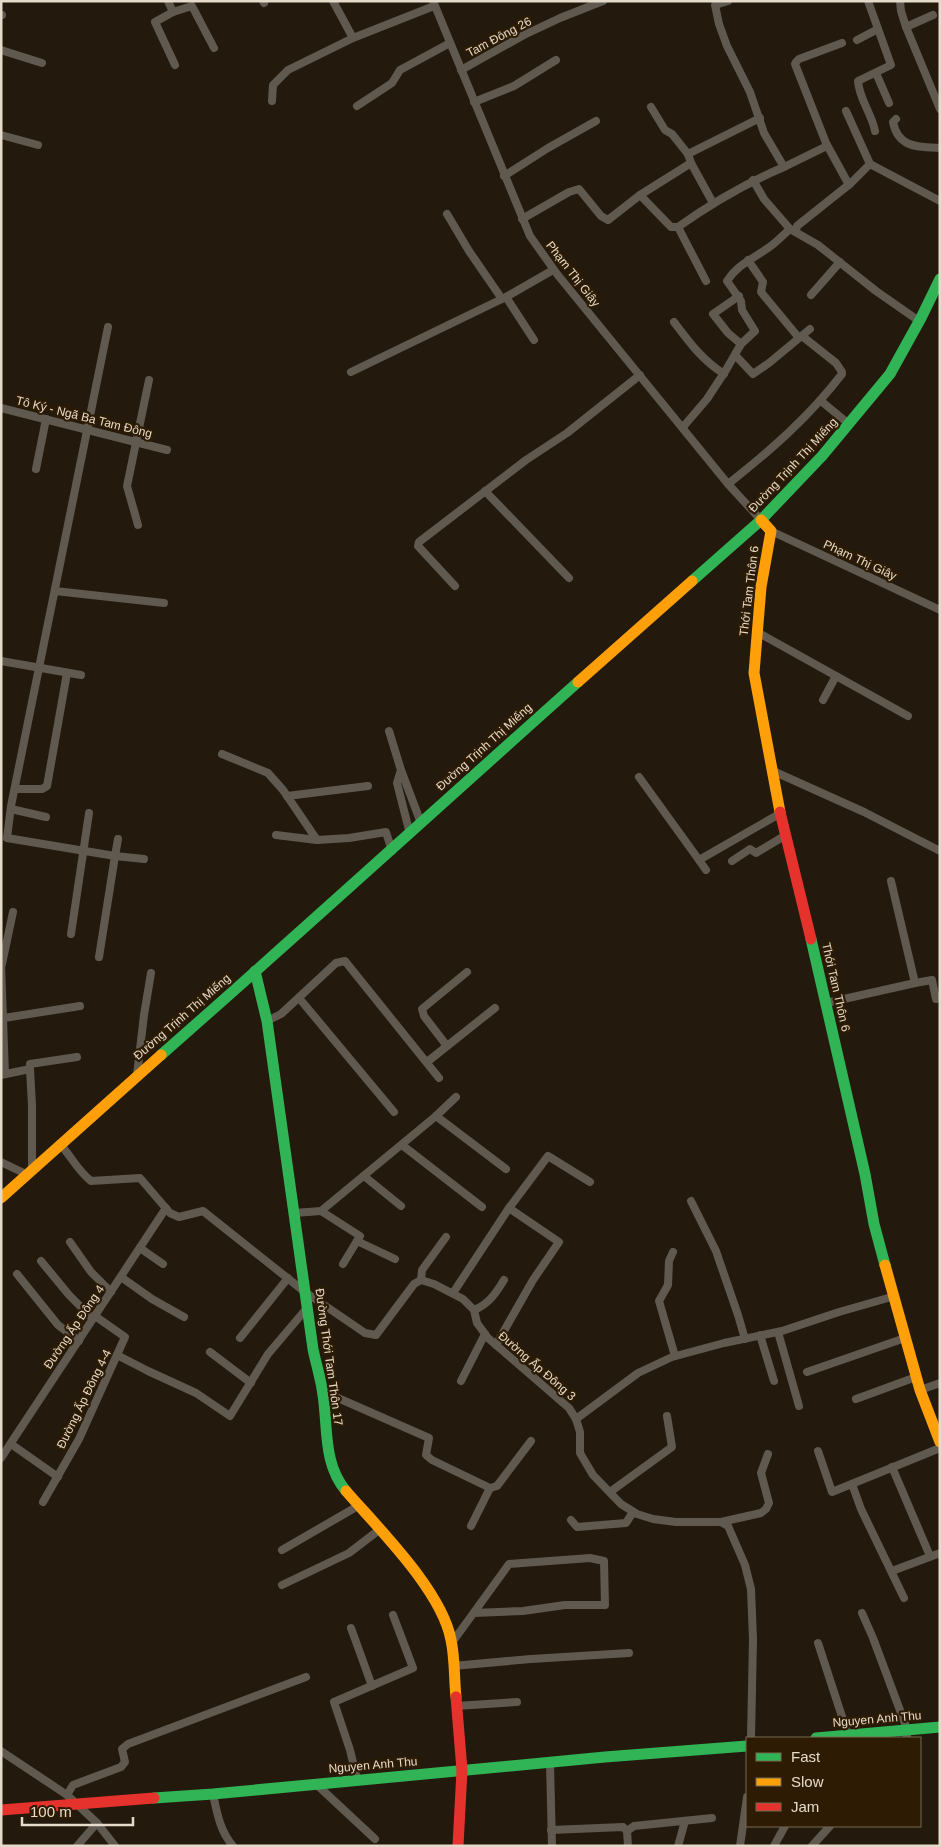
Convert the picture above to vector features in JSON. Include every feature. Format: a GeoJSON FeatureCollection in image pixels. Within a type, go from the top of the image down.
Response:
{"type":"FeatureCollection","features":[{"type":"Feature","properties":{"kind":"main road","name":"Đường Trịnh Thị Miếng"},"geometry":{"type":"LineString","coordinates":[[1,1198],[29,1171],[392,851],[761,520],[791,490],[890,374],[939,281]]}},
{"type":"Feature","properties":{"kind":"main road"},"geometry":{"type":"LineString","coordinates":[[761,520],[771,531]]}},
{"type":"Feature","properties":{"kind":"main road","name":"Thới Tam Thôn 6"},"geometry":{"type":"LineString","coordinates":[[771,531],[761,587],[754,672],[772,771],[865,1174],[874,1224],[916,1377],[937,1427],[940,1442]]}},
{"type":"Feature","properties":{"kind":"main road","name":"Đường Thới Tam Thôn 17"},"geometry":{"type":"LineString","coordinates":[[256,971],[267,1021],[313,1349],[322,1391],[328,1460],[339,1483],[412,1568],[438,1605],[451,1644],[462,1770],[458,1846]]}},
{"type":"Feature","properties":{"kind":"main road","name":"Nguyen Anh Thu"},"geometry":{"type":"LineString","coordinates":[[827,1737],[907,1734],[940,1727]]}},
{"type":"Feature","properties":{"kind":"main road","name":"Nguyen Anh Thu"},"geometry":{"type":"LineString","coordinates":[[1,1810],[71,1799],[213,1794],[357,1779],[746,1746]]}},
{"type":"Feature","properties":{"kind":"street"},"geometry":{"type":"LineString","coordinates":[[168,1],[173,12]]}},
{"type":"Feature","properties":{"kind":"street"},"geometry":{"type":"LineString","coordinates":[[333,1],[353,38]]}},
{"type":"Feature","properties":{"kind":"street","name":"Tam Đông 26"},"geometry":{"type":"LineString","coordinates":[[461,70],[524,35],[603,1]]}},
{"type":"Feature","properties":{"kind":"street"},"geometry":{"type":"LineString","coordinates":[[728,1],[718,2],[715,6],[719,24],[727,46],[750,92],[764,133],[784,167]]}},
{"type":"Feature","properties":{"kind":"street"},"geometry":{"type":"LineString","coordinates":[[868,1],[891,65],[858,81],[859,90],[875,131]]}},
{"type":"Feature","properties":{"kind":"street"},"geometry":{"type":"LineString","coordinates":[[900,1],[906,27],[940,109]]}},
{"type":"Feature","properties":{"kind":"street"},"geometry":{"type":"LineString","coordinates":[[272,101],[272,86],[288,70],[353,38],[434,3]]}},
{"type":"Feature","properties":{"kind":"street","name":"Phạm Thị Giây"},"geometry":{"type":"LineString","coordinates":[[434,3],[530,236],[554,270],[728,484],[761,520]]}},
{"type":"Feature","properties":{"kind":"street"},"geometry":{"type":"LineString","coordinates":[[175,65],[155,22],[173,12],[192,6],[214,48]]}},
{"type":"Feature","properties":{"kind":"street"},"geometry":{"type":"LineString","coordinates":[[906,27],[933,14]]}},
{"type":"Feature","properties":{"kind":"street"},"geometry":{"type":"LineString","coordinates":[[857,40],[878,29]]}},
{"type":"Feature","properties":{"kind":"street"},"geometry":{"type":"LineString","coordinates":[[842,43],[799,58],[795,63],[828,146],[849,185]]}},
{"type":"Feature","properties":{"kind":"street"},"geometry":{"type":"LineString","coordinates":[[357,106],[392,83],[400,70],[450,44]]}},
{"type":"Feature","properties":{"kind":"street"},"geometry":{"type":"LineString","coordinates":[[1,50],[42,63]]}},
{"type":"Feature","properties":{"kind":"street"},"geometry":{"type":"LineString","coordinates":[[474,102],[514,86],[556,60]]}},
{"type":"Feature","properties":{"kind":"street"},"geometry":{"type":"LineString","coordinates":[[876,73],[889,102]]}},
{"type":"Feature","properties":{"kind":"street"},"geometry":{"type":"LineString","coordinates":[[651,107],[665,130],[672,134],[688,154],[713,202]]}},
{"type":"Feature","properties":{"kind":"street"},"geometry":{"type":"LineString","coordinates":[[846,112],[870,164],[940,201]]}},
{"type":"Feature","properties":{"kind":"street"},"geometry":{"type":"LineString","coordinates":[[688,154],[760,118]]}},
{"type":"Feature","properties":{"kind":"street"},"geometry":{"type":"LineString","coordinates":[[896,119],[894,122],[895,131],[903,142],[909,145],[940,148]]}},
{"type":"Feature","properties":{"kind":"street"},"geometry":{"type":"LineString","coordinates":[[504,176],[596,121]]}},
{"type":"Feature","properties":{"kind":"street"},"geometry":{"type":"LineString","coordinates":[[1,135],[38,145]]}},
{"type":"Feature","properties":{"kind":"street"},"geometry":{"type":"LineString","coordinates":[[640,194],[671,227],[678,226],[713,202],[753,180],[828,146]]}},
{"type":"Feature","properties":{"kind":"street"},"geometry":{"type":"LineString","coordinates":[[522,219],[569,192],[579,190],[601,216],[608,220],[640,194],[691,163]]}},
{"type":"Feature","properties":{"kind":"street"},"geometry":{"type":"LineString","coordinates":[[683,427],[707,399],[741,344],[755,331],[742,310],[742,301],[727,280],[733,272],[748,260],[766,250],[793,230],[849,185],[870,164]]}},
{"type":"Feature","properties":{"kind":"street"},"geometry":{"type":"LineString","coordinates":[[753,180],[764,199],[793,230],[818,244],[876,291],[919,321]]}},
{"type":"Feature","properties":{"kind":"street"},"geometry":{"type":"LineString","coordinates":[[447,214],[469,251],[534,340]]}},
{"type":"Feature","properties":{"kind":"street"},"geometry":{"type":"LineString","coordinates":[[678,226],[706,280]]}},
{"type":"Feature","properties":{"kind":"street"},"geometry":{"type":"LineString","coordinates":[[728,484],[764,456],[821,401],[842,372],[836,363],[801,337],[761,292],[763,282],[748,260]]}},
{"type":"Feature","properties":{"kind":"street"},"geometry":{"type":"LineString","coordinates":[[811,295],[840,262]]}},
{"type":"Feature","properties":{"kind":"street"},"geometry":{"type":"LineString","coordinates":[[352,372],[504,298],[554,270]]}},
{"type":"Feature","properties":{"kind":"street"},"geometry":{"type":"LineString","coordinates":[[738,296],[713,314],[728,333],[741,344]]}},
{"type":"Feature","properties":{"kind":"street"},"geometry":{"type":"LineString","coordinates":[[674,322],[694,350],[724,374]]}},
{"type":"Feature","properties":{"kind":"street"},"geometry":{"type":"LineString","coordinates":[[108,327],[4,838],[144,859]]}},
{"type":"Feature","properties":{"kind":"street"},"geometry":{"type":"LineString","coordinates":[[735,355],[753,374],[810,329]]}},
{"type":"Feature","properties":{"kind":"street"},"geometry":{"type":"LineString","coordinates":[[455,586],[417,544],[526,460],[567,433],[640,375]]}},
{"type":"Feature","properties":{"kind":"street"},"geometry":{"type":"LineString","coordinates":[[138,525],[127,486],[149,380]]}},
{"type":"Feature","properties":{"kind":"street"},"geometry":{"type":"LineString","coordinates":[[821,401],[849,424]]}},
{"type":"Feature","properties":{"kind":"street","name":"Tô Ký - Ngã Ba Tam Đông"},"geometry":{"type":"LineString","coordinates":[[1,408],[164,449]]}},
{"type":"Feature","properties":{"kind":"street"},"geometry":{"type":"LineString","coordinates":[[36,469],[46,419]]}},
{"type":"Feature","properties":{"kind":"street"},"geometry":{"type":"LineString","coordinates":[[486,491],[569,578]]}},
{"type":"Feature","properties":{"kind":"street","name":"Phạm Thị Giây"},"geometry":{"type":"LineString","coordinates":[[771,531],[940,610]]}},
{"type":"Feature","properties":{"kind":"street"},"geometry":{"type":"LineString","coordinates":[[55,591],[164,603]]}},
{"type":"Feature","properties":{"kind":"street"},"geometry":{"type":"LineString","coordinates":[[757,632],[908,716]]}},
{"type":"Feature","properties":{"kind":"street"},"geometry":{"type":"LineString","coordinates":[[1,661],[80,675]]}},
{"type":"Feature","properties":{"kind":"street"},"geometry":{"type":"LineString","coordinates":[[14,789],[42,789],[47,786],[67,673]]}},
{"type":"Feature","properties":{"kind":"street"},"geometry":{"type":"LineString","coordinates":[[823,700],[836,676]]}},
{"type":"Feature","properties":{"kind":"street"},"geometry":{"type":"LineString","coordinates":[[389,731],[421,823]]}},
{"type":"Feature","properties":{"kind":"street"},"geometry":{"type":"LineString","coordinates":[[222,754],[268,774],[288,796],[317,840]]}},
{"type":"Feature","properties":{"kind":"street"},"geometry":{"type":"LineString","coordinates":[[401,770],[397,784],[410,834]]}},
{"type":"Feature","properties":{"kind":"street"},"geometry":{"type":"LineString","coordinates":[[772,771],[864,812],[940,852]]}},
{"type":"Feature","properties":{"kind":"street"},"geometry":{"type":"LineString","coordinates":[[639,777],[706,870]]}},
{"type":"Feature","properties":{"kind":"street"},"geometry":{"type":"LineString","coordinates":[[288,796],[368,786]]}},
{"type":"Feature","properties":{"kind":"street"},"geometry":{"type":"LineString","coordinates":[[10,809],[46,817]]}},
{"type":"Feature","properties":{"kind":"street"},"geometry":{"type":"LineString","coordinates":[[71,934],[89,813]]}},
{"type":"Feature","properties":{"kind":"street"},"geometry":{"type":"LineString","coordinates":[[699,860],[781,813]]}},
{"type":"Feature","properties":{"kind":"street"},"geometry":{"type":"LineString","coordinates":[[276,835],[317,840],[349,838],[386,832],[392,851]]}},
{"type":"Feature","properties":{"kind":"street"},"geometry":{"type":"LineString","coordinates":[[732,861],[750,849],[756,853],[786,835]]}},
{"type":"Feature","properties":{"kind":"street"},"geometry":{"type":"LineString","coordinates":[[99,957],[118,840]]}},
{"type":"Feature","properties":{"kind":"street"},"geometry":{"type":"LineString","coordinates":[[891,881],[914,983]]}},
{"type":"Feature","properties":{"kind":"street"},"geometry":{"type":"LineString","coordinates":[[13,912],[2,964],[4,1018],[3,1075],[30,1069]]}},
{"type":"Feature","properties":{"kind":"street"},"geometry":{"type":"LineString","coordinates":[[267,1021],[282,1014],[336,963],[345,961],[440,1078]]}},
{"type":"Feature","properties":{"kind":"street"},"geometry":{"type":"LineString","coordinates":[[447,1046],[424,1016],[422,1009],[467,972]]}},
{"type":"Feature","properties":{"kind":"street"},"geometry":{"type":"LineString","coordinates":[[138,1075],[144,1015],[151,973]]}},
{"type":"Feature","properties":{"kind":"street"},"geometry":{"type":"LineString","coordinates":[[826,1003],[936,979],[936,999]]}},
{"type":"Feature","properties":{"kind":"street"},"geometry":{"type":"LineString","coordinates":[[299,998],[394,1112]]}},
{"type":"Feature","properties":{"kind":"street"},"geometry":{"type":"LineString","coordinates":[[4,1018],[80,1006]]}},
{"type":"Feature","properties":{"kind":"street"},"geometry":{"type":"LineString","coordinates":[[426,1062],[495,1008]]}},
{"type":"Feature","properties":{"kind":"street"},"geometry":{"type":"LineString","coordinates":[[1,1162],[29,1171],[32,1105],[30,1064],[77,1057]]}},
{"type":"Feature","properties":{"kind":"street"},"geometry":{"type":"LineString","coordinates":[[294,1213],[321,1211],[402,1145],[456,1097]]}},
{"type":"Feature","properties":{"kind":"street"},"geometry":{"type":"LineString","coordinates":[[436,1116],[506,1169]]}},
{"type":"Feature","properties":{"kind":"street"},"geometry":{"type":"LineString","coordinates":[[60,1144],[90,1181],[140,1178],[170,1213],[179,1217],[203,1211],[305,1292],[365,1333],[376,1335],[414,1284],[421,1280],[422,1270],[446,1236]]}},
{"type":"Feature","properties":{"kind":"street"},"geometry":{"type":"LineString","coordinates":[[402,1145],[482,1207]]}},
{"type":"Feature","properties":{"kind":"street"},"geometry":{"type":"LineString","coordinates":[[453,1293],[509,1208],[548,1156],[590,1182]]}},
{"type":"Feature","properties":{"kind":"street"},"geometry":{"type":"LineString","coordinates":[[364,1176],[401,1206]]}},
{"type":"Feature","properties":{"kind":"street"},"geometry":{"type":"LineString","coordinates":[[690,1201],[716,1252],[738,1315],[744,1339]]}},
{"type":"Feature","properties":{"kind":"street","name":"Đường Ấp Đông 4"},"geometry":{"type":"LineString","coordinates":[[1,1458],[166,1208]]}},
{"type":"Feature","properties":{"kind":"street"},"geometry":{"type":"LineString","coordinates":[[496,1345],[559,1242],[509,1208]]}},
{"type":"Feature","properties":{"kind":"street"},"geometry":{"type":"LineString","coordinates":[[321,1211],[360,1236],[343,1264]]}},
{"type":"Feature","properties":{"kind":"street"},"geometry":{"type":"LineString","coordinates":[[357,1241],[395,1259]]}},
{"type":"Feature","properties":{"kind":"street"},"geometry":{"type":"LineString","coordinates":[[70,1242],[91,1272],[111,1292]]}},
{"type":"Feature","properties":{"kind":"street"},"geometry":{"type":"LineString","coordinates":[[140,1248],[163,1264]]}},
{"type":"Feature","properties":{"kind":"street"},"geometry":{"type":"LineString","coordinates":[[673,1252],[669,1262],[668,1285],[659,1301],[675,1356]]}},
{"type":"Feature","properties":{"kind":"street"},"geometry":{"type":"LineString","coordinates":[[41,1261],[69,1295],[94,1318]]}},
{"type":"Feature","properties":{"kind":"street"},"geometry":{"type":"LineString","coordinates":[[17,1274],[58,1324],[79,1341]]}},
{"type":"Feature","properties":{"kind":"street"},"geometry":{"type":"LineString","coordinates":[[121,1277],[152,1299],[184,1317]]}},
{"type":"Feature","properties":{"kind":"street"},"geometry":{"type":"LineString","coordinates":[[240,1338],[288,1278]]}},
{"type":"Feature","properties":{"kind":"street","name":"Đường Ấp Đông 3"},"geometry":{"type":"LineString","coordinates":[[421,1280],[463,1299],[474,1310],[477,1322],[485,1334],[569,1408],[576,1419],[580,1432],[580,1453],[593,1475],[621,1504],[633,1512],[653,1519],[676,1522],[722,1522],[761,1513],[769,1503],[761,1473],[768,1454]]}},
{"type":"Feature","properties":{"kind":"street"},"geometry":{"type":"LineString","coordinates":[[474,1310],[484,1306],[493,1298],[504,1280]]}},
{"type":"Feature","properties":{"kind":"street"},"geometry":{"type":"LineString","coordinates":[[576,1419],[638,1373],[675,1356],[778,1332],[895,1296]]}},
{"type":"Feature","properties":{"kind":"street"},"geometry":{"type":"LineString","coordinates":[[117,1355],[148,1372],[196,1393],[230,1416],[268,1354],[307,1308]]}},
{"type":"Feature","properties":{"kind":"street","name":"Đường Ấp Đông 4-4"},"geometry":{"type":"LineString","coordinates":[[43,1502],[79,1439],[126,1337],[94,1318]]}},
{"type":"Feature","properties":{"kind":"street"},"geometry":{"type":"LineString","coordinates":[[778,1332],[799,1406]]}},
{"type":"Feature","properties":{"kind":"street"},"geometry":{"type":"LineString","coordinates":[[461,1381],[485,1334]]}},
{"type":"Feature","properties":{"kind":"street"},"geometry":{"type":"LineString","coordinates":[[760,1335],[774,1382]]}},
{"type":"Feature","properties":{"kind":"street"},"geometry":{"type":"LineString","coordinates":[[807,1372],[905,1338]]}},
{"type":"Feature","properties":{"kind":"street"},"geometry":{"type":"LineString","coordinates":[[210,1352],[251,1383]]}},
{"type":"Feature","properties":{"kind":"street"},"geometry":{"type":"LineString","coordinates":[[856,1399],[916,1377]]}},
{"type":"Feature","properties":{"kind":"street"},"geometry":{"type":"LineString","coordinates":[[920,1390],[940,1383]]}},
{"type":"Feature","properties":{"kind":"street"},"geometry":{"type":"LineString","coordinates":[[322,1391],[429,1438],[426,1455],[432,1460],[490,1488],[497,1486],[531,1442]]}},
{"type":"Feature","properties":{"kind":"street"},"geometry":{"type":"LineString","coordinates":[[610,1492],[672,1447],[667,1416]]}},
{"type":"Feature","properties":{"kind":"street"},"geometry":{"type":"LineString","coordinates":[[11,1444],[58,1477]]}},
{"type":"Feature","properties":{"kind":"street"},"geometry":{"type":"LineString","coordinates":[[818,1451],[832,1492],[940,1448]]}},
{"type":"Feature","properties":{"kind":"street"},"geometry":{"type":"LineString","coordinates":[[892,1467],[930,1556]]}},
{"type":"Feature","properties":{"kind":"street"},"geometry":{"type":"LineString","coordinates":[[852,1484],[861,1509],[904,1598]]}},
{"type":"Feature","properties":{"kind":"street"},"geometry":{"type":"LineString","coordinates":[[471,1526],[490,1488]]}},
{"type":"Feature","properties":{"kind":"street"},"geometry":{"type":"LineString","coordinates":[[282,1550],[358,1506]]}},
{"type":"Feature","properties":{"kind":"street"},"geometry":{"type":"LineString","coordinates":[[571,1520],[577,1527],[608,1526],[626,1523],[633,1512]]}},
{"type":"Feature","properties":{"kind":"street"},"geometry":{"type":"LineString","coordinates":[[722,1522],[728,1526],[740,1552],[751,1589],[753,1639],[751,1737]]}},
{"type":"Feature","properties":{"kind":"street"},"geometry":{"type":"LineString","coordinates":[[282,1585],[349,1553],[379,1530]]}},
{"type":"Feature","properties":{"kind":"street"},"geometry":{"type":"LineString","coordinates":[[892,1571],[940,1553]]}},
{"type":"Feature","properties":{"kind":"street"},"geometry":{"type":"LineString","coordinates":[[451,1644],[509,1564],[590,1558],[604,1561],[605,1605],[565,1605],[523,1611],[474,1614]]}},
{"type":"Feature","properties":{"kind":"street"},"geometry":{"type":"LineString","coordinates":[[862,1613],[873,1638],[907,1734]]}},
{"type":"Feature","properties":{"kind":"street"},"geometry":{"type":"LineString","coordinates":[[357,1779],[350,1750],[334,1702],[413,1668],[393,1615]]}},
{"type":"Feature","properties":{"kind":"street"},"geometry":{"type":"LineString","coordinates":[[351,1628],[372,1686]]}},
{"type":"Feature","properties":{"kind":"street"},"geometry":{"type":"LineString","coordinates":[[818,1643],[848,1735]]}},
{"type":"Feature","properties":{"kind":"street"},"geometry":{"type":"LineString","coordinates":[[453,1666],[629,1653]]}},
{"type":"Feature","properties":{"kind":"street"},"geometry":{"type":"LineString","coordinates":[[71,1799],[73,1785],[121,1767],[124,1762],[122,1749],[128,1744],[306,1677]]}},
{"type":"Feature","properties":{"kind":"street"},"geometry":{"type":"LineString","coordinates":[[456,1706],[517,1702]]}},
{"type":"Feature","properties":{"kind":"street"},"geometry":{"type":"LineString","coordinates":[[1,1751],[71,1799],[97,1823],[115,1846]]}},
{"type":"Feature","properties":{"kind":"street"},"geometry":{"type":"LineString","coordinates":[[550,1762],[552,1846]]}},
{"type":"Feature","properties":{"kind":"street"},"geometry":{"type":"LineString","coordinates":[[316,1784],[375,1839]]}},
{"type":"Feature","properties":{"kind":"street"},"geometry":{"type":"LineString","coordinates":[[213,1794],[225,1837],[233,1846]]}},
{"type":"Feature","properties":{"kind":"street"},"geometry":{"type":"LineString","coordinates":[[740,1846],[746,1804]]}},
{"type":"Feature","properties":{"kind":"street"},"geometry":{"type":"LineString","coordinates":[[627,1831],[634,1826],[712,1818]]}},
{"type":"Feature","properties":{"kind":"street"},"geometry":{"type":"LineString","coordinates":[[678,1846],[685,1821]]}},
{"type":"Feature","properties":{"kind":"street"},"geometry":{"type":"LineString","coordinates":[[76,1846],[97,1823]]}},
{"type":"Feature","properties":{"kind":"street"},"geometry":{"type":"LineString","coordinates":[[551,1830],[623,1827],[627,1831],[628,1846]]}},
{"type":"Feature","properties":{"kind":"street"},"geometry":{"type":"LineString","coordinates":[[774,1846],[784,1827]]}},
{"type":"Feature","properties":{"kind":"street"},"geometry":{"type":"LineString","coordinates":[[812,1846],[829,1827]]}},
{"type":"Feature","properties":{"kind":"traffic: fast"},"geometry":{"type":"LineString","coordinates":[[692,581],[761,520],[822,456],[890,374],[940,279]]}},
{"type":"Feature","properties":{"kind":"traffic: fast"},"geometry":{"type":"LineString","coordinates":[[161,1055],[578,682]]}},
{"type":"Feature","properties":{"kind":"traffic: fast"},"geometry":{"type":"LineString","coordinates":[[811,939],[865,1174],[874,1224],[885,1265]]}},
{"type":"Feature","properties":{"kind":"traffic: fast"},"geometry":{"type":"LineString","coordinates":[[255,971],[267,1021],[313,1349],[323,1395],[330,1457],[333,1469],[346,1491]]}},
{"type":"Feature","properties":{"kind":"traffic: fast"},"geometry":{"type":"LineString","coordinates":[[827,1737],[940,1727]]}},
{"type":"Feature","properties":{"kind":"traffic: fast"},"geometry":{"type":"LineString","coordinates":[[154,1798],[746,1746]]}},
{"type":"Feature","properties":{"kind":"traffic: slow"},"geometry":{"type":"LineString","coordinates":[[761,520],[771,531],[761,587],[754,673],[780,812]]}},
{"type":"Feature","properties":{"kind":"traffic: slow"},"geometry":{"type":"LineString","coordinates":[[578,682],[692,581]]}},
{"type":"Feature","properties":{"kind":"traffic: slow"},"geometry":{"type":"LineString","coordinates":[[1,1198],[161,1055]]}},
{"type":"Feature","properties":{"kind":"traffic: slow"},"geometry":{"type":"LineString","coordinates":[[885,1265],[920,1390],[940,1442]]}},
{"type":"Feature","properties":{"kind":"traffic: slow"},"geometry":{"type":"LineString","coordinates":[[346,1491],[408,1561],[435,1601],[445,1621],[451,1640],[456,1697]]}},
{"type":"Feature","properties":{"kind":"traffic: jam"},"geometry":{"type":"LineString","coordinates":[[780,812],[811,939]]}},
{"type":"Feature","properties":{"kind":"traffic: jam"},"geometry":{"type":"LineString","coordinates":[[456,1697],[462,1770],[458,1846]]}},
{"type":"Feature","properties":{"kind":"traffic: jam"},"geometry":{"type":"LineString","coordinates":[[1,1810],[154,1798]]}}]}
